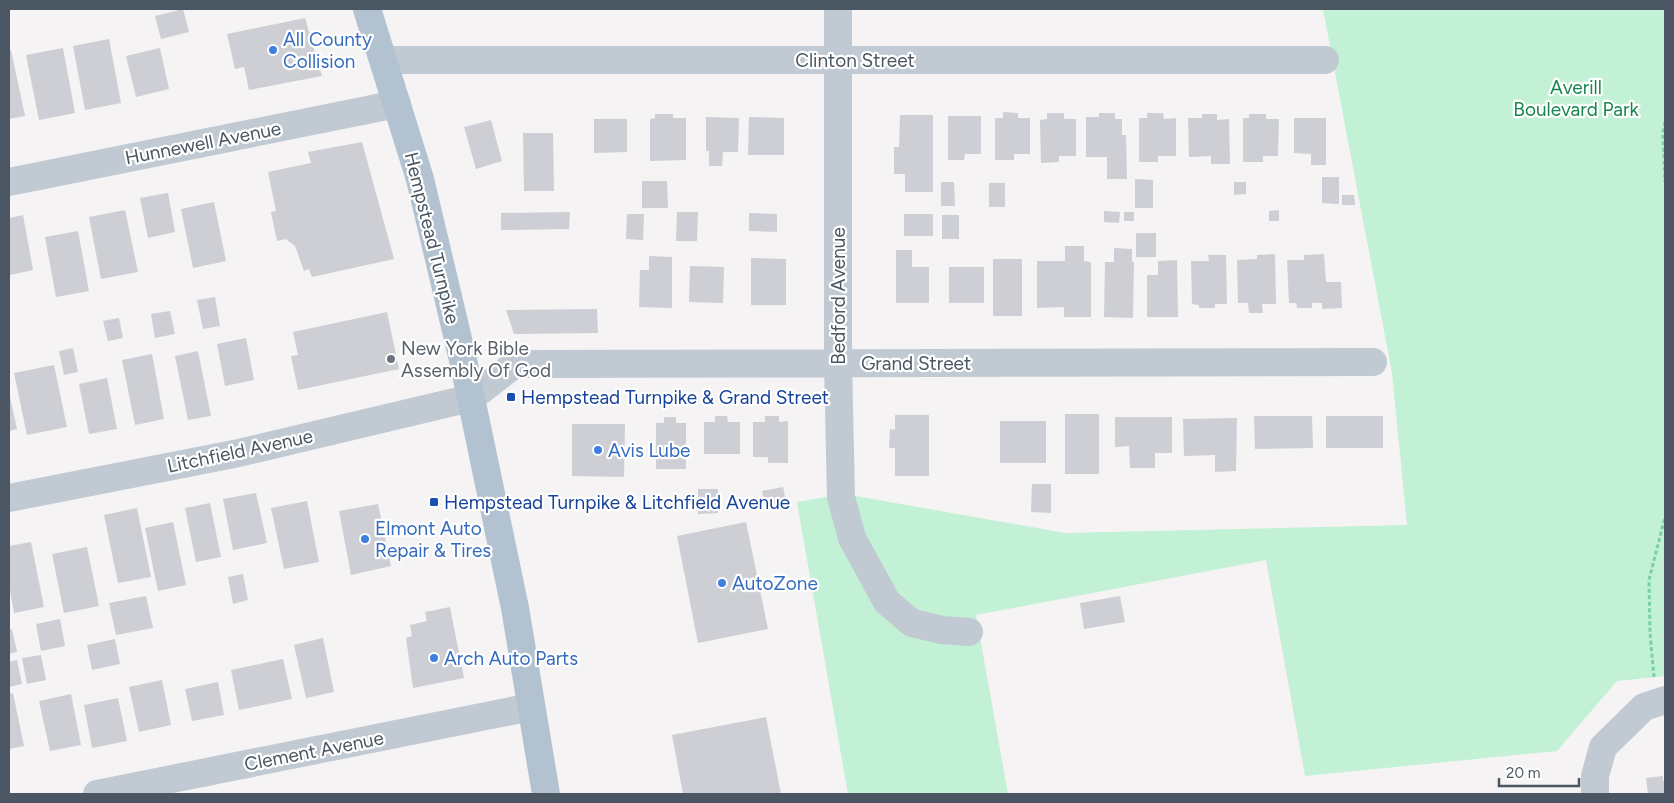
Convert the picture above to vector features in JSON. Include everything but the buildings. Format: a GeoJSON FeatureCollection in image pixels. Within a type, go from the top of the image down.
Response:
{"type":"FeatureCollection","features":[{"type":"Feature","properties":{"kind":"main road","name":"Hempstead Turnpike"},"geometry":{"type":"LineString","coordinates":[[367,9],[420,179],[471,398],[515,608],[546,794]]}},
{"type":"Feature","properties":{"kind":"street","name":"Bedford Avenue"},"geometry":{"type":"LineString","coordinates":[[838,9],[838,363],[841,497],[852,538],[887,602],[912,623],[942,630],[969,632]]}},
{"type":"Feature","properties":{"kind":"street","name":"Clinton Street"},"geometry":{"type":"LineString","coordinates":[[384,60],[1325,60]]}},
{"type":"Feature","properties":{"kind":"street","name":"Hunnewell Avenue"},"geometry":{"type":"LineString","coordinates":[[9,182],[397,104]]}},
{"type":"Feature","properties":{"kind":"street","name":"Grand Street"},"geometry":{"type":"LineString","coordinates":[[471,398],[515,364],[1373,362]]}},
{"type":"Feature","properties":{"kind":"street","name":"Litchfield Avenue"},"geometry":{"type":"LineString","coordinates":[[9,498],[234,454],[471,398]]}},
{"type":"Feature","properties":{"kind":"street"},"geometry":{"type":"LineString","coordinates":[[1595,794],[1595,776],[1603,747],[1655,703]]}},
{"type":"Feature","properties":{"kind":"street","name":"Clement Avenue"},"geometry":{"type":"LineString","coordinates":[[97,794],[531,707]]}},
{"type":"Feature","properties":{"kind":"path"},"geometry":{"type":"LineString","coordinates":[[1665,122],[1663,133],[1665,182]]}},
{"type":"Feature","properties":{"kind":"path"},"geometry":{"type":"LineString","coordinates":[[1655,703],[1650,634],[1649,580],[1665,517]]}},
{"type":"Feature","properties":{"kind":"green space","name":"Averill Boulevard Park"},"geometry":{"type":"Polygon","coordinates":[[[1323,9],[1665,9],[1665,676],[1617,681],[1557,751],[1305,776],[1266,560],[976,615],[1008,794],[848,794],[797,502],[844,494],[1065,533],[1407,525],[1392,373],[1323,9]]]}},
{"type":"Feature","properties":{"kind":"place","name":"All County Collision"},"geometry":{"type":"Point","coordinates":[273,50]}},
{"type":"Feature","properties":{"kind":"place","name":"New York Bible Assembly Of God"},"geometry":{"type":"Point","coordinates":[391,359]}},
{"type":"Feature","properties":{"kind":"place","name":"Hempstead Turnpike & Grand Street"},"geometry":{"type":"Point","coordinates":[511,397]}},
{"type":"Feature","properties":{"kind":"place","name":"Avis Lube"},"geometry":{"type":"Point","coordinates":[598,450]}},
{"type":"Feature","properties":{"kind":"place","name":"Hempstead Turnpike & Litchfield Avenue"},"geometry":{"type":"Point","coordinates":[434,502]}},
{"type":"Feature","properties":{"kind":"place","name":"Elmont Auto Repair & Tires"},"geometry":{"type":"Point","coordinates":[365,539]}},
{"type":"Feature","properties":{"kind":"place","name":"AutoZone"},"geometry":{"type":"Point","coordinates":[722,583]}},
{"type":"Feature","properties":{"kind":"place","name":"Arch Auto Parts"},"geometry":{"type":"Point","coordinates":[434,658]}}]}
